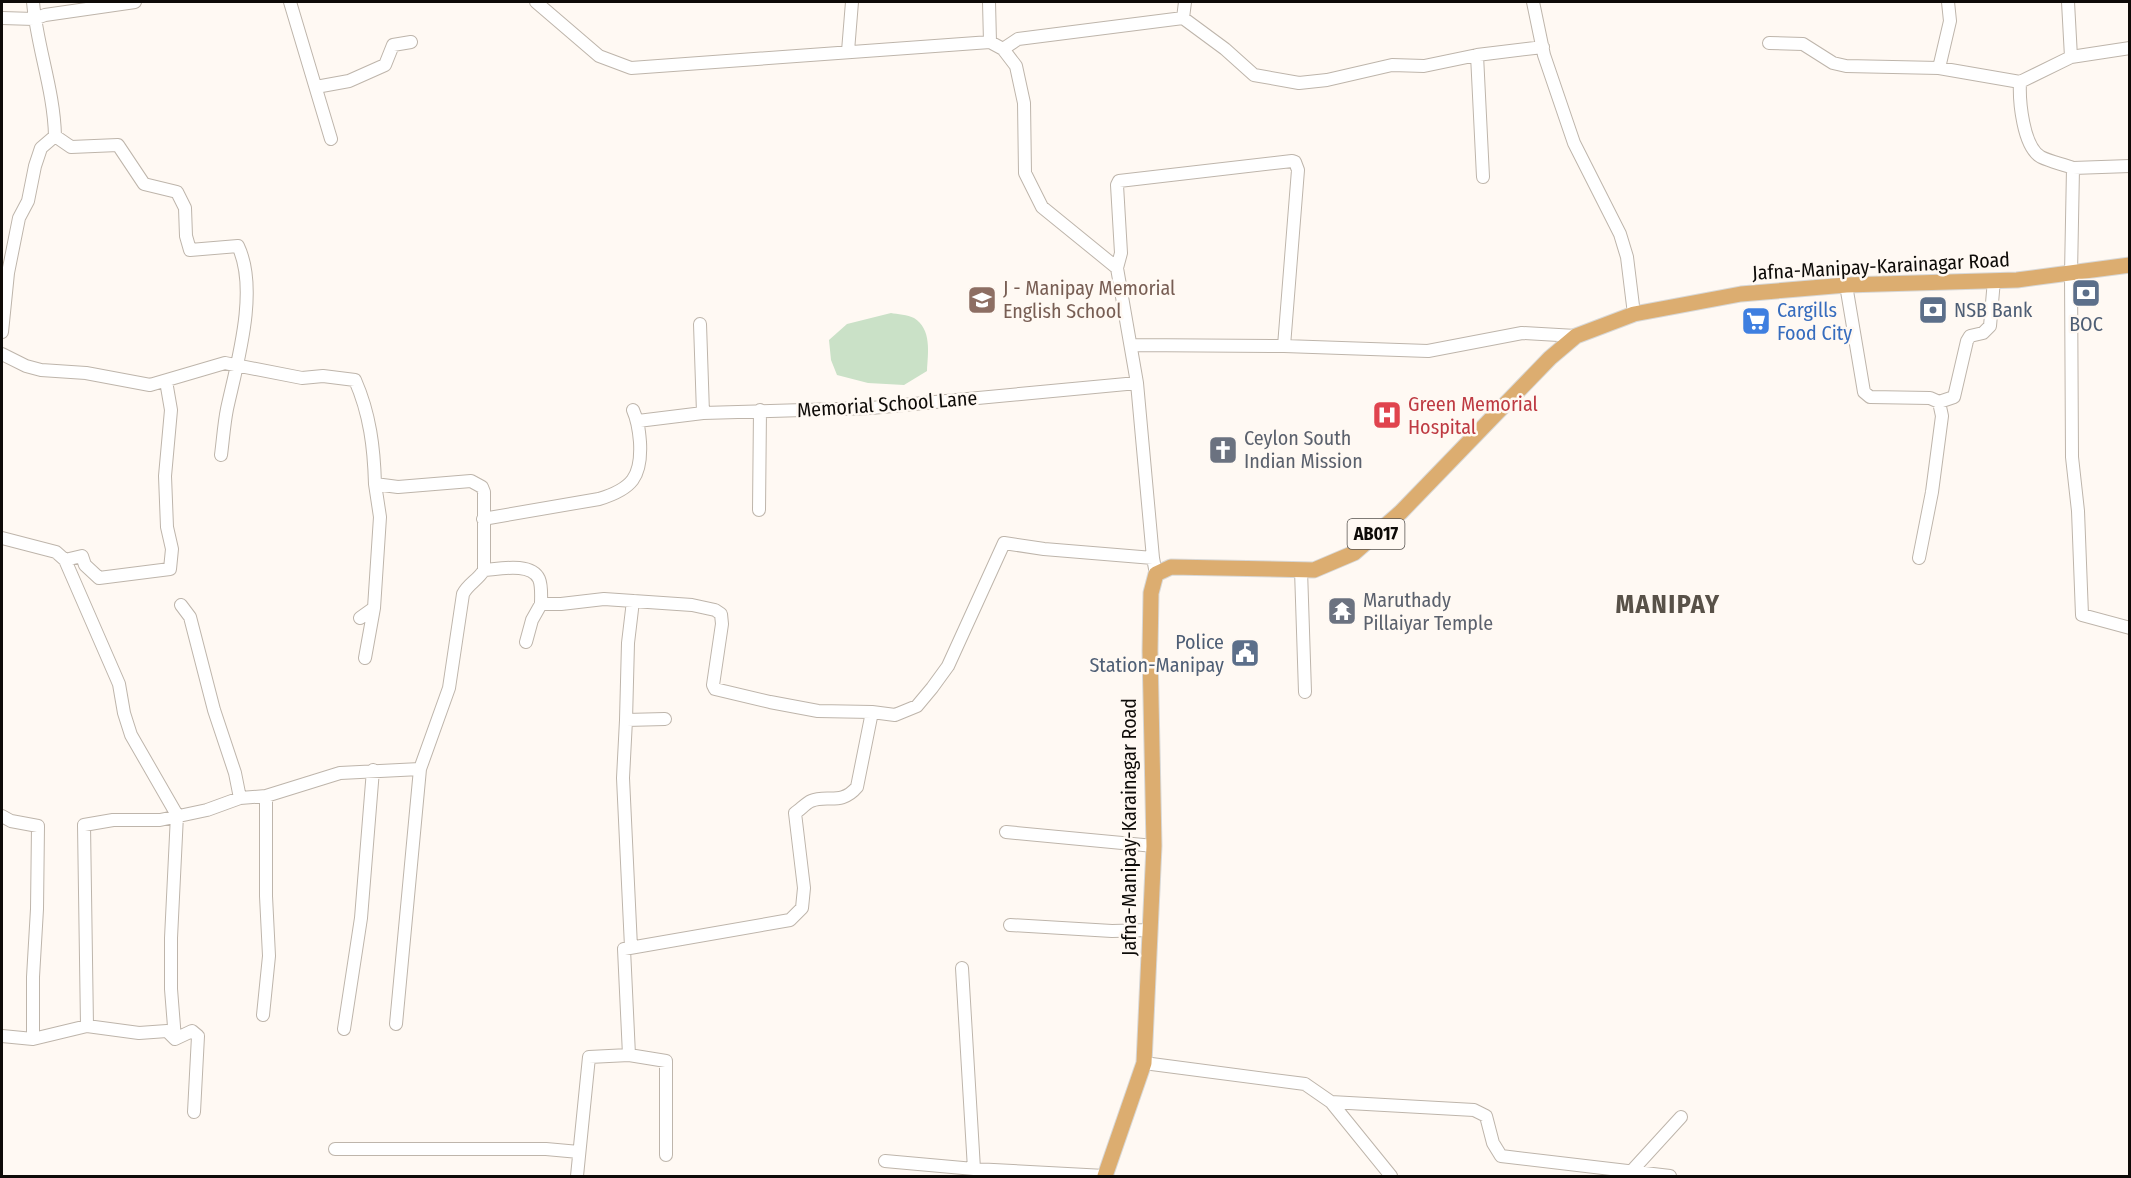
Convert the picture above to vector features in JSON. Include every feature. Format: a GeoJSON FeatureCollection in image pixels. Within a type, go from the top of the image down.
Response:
{"type":"FeatureCollection","features":[{"type":"Feature","properties":{"kind":"main road","name":"Jafna-Manipay-Karainagar Road"},"geometry":{"type":"LineString","coordinates":[[1105,1176],[1144,1063],[1154,846],[1150,651],[1151,593],[1156,574],[1171,567],[1314,570],[1354,554],[1401,512],[1550,358],[1576,336],[1634,314],[1741,294],[1846,285],[2017,280],[2130,265]]}},
{"type":"Feature","properties":{"kind":"street"},"geometry":{"type":"LineString","coordinates":[[2,332],[8,273],[19,218],[28,201],[41,148],[55,136],[55,110],[34,20],[33,2]]}},
{"type":"Feature","properties":{"kind":"street"},"geometry":{"type":"LineString","coordinates":[[2,18],[34,20],[45,15],[131,2]]}},
{"type":"Feature","properties":{"kind":"street"},"geometry":{"type":"LineString","coordinates":[[290,2],[331,139]]}},
{"type":"Feature","properties":{"kind":"street"},"geometry":{"type":"LineString","coordinates":[[536,2],[599,56],[631,68],[990,42],[1003,49],[1016,66],[1024,103],[1025,173],[1042,207],[1117,268]]}},
{"type":"Feature","properties":{"kind":"street"},"geometry":{"type":"LineString","coordinates":[[848,51],[852,2]]}},
{"type":"Feature","properties":{"kind":"street"},"geometry":{"type":"LineString","coordinates":[[989,2],[990,42]]}},
{"type":"Feature","properties":{"kind":"street"},"geometry":{"type":"LineString","coordinates":[[1183,18],[1185,2]]}},
{"type":"Feature","properties":{"kind":"street"},"geometry":{"type":"LineString","coordinates":[[1533,2],[1543,47],[1574,143],[1620,234],[1627,257],[1634,314]]}},
{"type":"Feature","properties":{"kind":"street"},"geometry":{"type":"LineString","coordinates":[[1939,68],[1950,21],[1948,2]]}},
{"type":"Feature","properties":{"kind":"street"},"geometry":{"type":"LineString","coordinates":[[2068,2],[2072,57]]}},
{"type":"Feature","properties":{"kind":"street"},"geometry":{"type":"LineString","coordinates":[[1003,49],[1018,39],[1183,18],[1225,49],[1254,75],[1299,83],[1326,80],[1392,65],[1424,66],[1477,55],[1543,47]]}},
{"type":"Feature","properties":{"kind":"street"},"geometry":{"type":"LineString","coordinates":[[316,87],[349,81],[385,65],[393,45],[411,42]]}},
{"type":"Feature","properties":{"kind":"street"},"geometry":{"type":"LineString","coordinates":[[1769,43],[1803,44],[1833,63],[1846,66],[1939,68],[2020,82],[2072,57],[2130,48]]}},
{"type":"Feature","properties":{"kind":"street"},"geometry":{"type":"LineString","coordinates":[[1477,55],[1483,177]]}},
{"type":"Feature","properties":{"kind":"street"},"geometry":{"type":"LineString","coordinates":[[2020,82],[2019,99],[2029,143],[2040,157],[2073,168],[2130,165]]}},
{"type":"Feature","properties":{"kind":"street"},"geometry":{"type":"LineString","coordinates":[[55,136],[71,147],[118,145],[144,184],[177,192],[185,208],[186,236],[190,250],[238,246],[242,255],[248,293],[237,364],[226,412],[221,455]]}},
{"type":"Feature","properties":{"kind":"street"},"geometry":{"type":"LineString","coordinates":[[1156,574],[1137,383],[1117,268],[1121,253],[1117,185],[1119,181],[1295,162],[1298,170],[1284,346]]}},
{"type":"Feature","properties":{"kind":"street"},"geometry":{"type":"LineString","coordinates":[[2073,168],[2071,274],[2073,457],[2078,511],[2082,615],[2130,628]]}},
{"type":"Feature","properties":{"kind":"street"},"geometry":{"type":"LineString","coordinates":[[1846,285],[1864,392],[1870,397],[1930,398],[1939,402],[1954,397],[1970,336],[1983,333],[1990,326],[1994,280]]}},
{"type":"Feature","properties":{"kind":"street"},"geometry":{"type":"LineString","coordinates":[[700,324],[703,413]]}},
{"type":"Feature","properties":{"kind":"street"},"geometry":{"type":"LineString","coordinates":[[1131,345],[1284,346],[1428,351],[1522,333],[1576,336]]}},
{"type":"Feature","properties":{"kind":"street"},"geometry":{"type":"LineString","coordinates":[[2,354],[26,366],[41,370],[86,372],[150,385],[225,363],[302,378],[323,376],[355,380],[363,399],[374,448],[375,484],[380,517],[374,608],[365,658]]}},
{"type":"Feature","properties":{"kind":"street"},"geometry":{"type":"LineString","coordinates":[[65,560],[82,556],[85,565],[99,578],[170,569],[172,549],[167,527],[165,476],[171,410],[166,381]]}},
{"type":"Feature","properties":{"kind":"street","name":"Memorial School Lane"},"geometry":{"type":"LineString","coordinates":[[483,519],[599,499],[625,488],[637,474],[641,462],[636,416],[871,408],[1137,383]]}},
{"type":"Feature","properties":{"kind":"street"},"geometry":{"type":"LineString","coordinates":[[1919,558],[1938,449],[1942,416],[1939,402]]}},
{"type":"Feature","properties":{"kind":"street"},"geometry":{"type":"LineString","coordinates":[[759,510],[760,410]]}},
{"type":"Feature","properties":{"kind":"street"},"geometry":{"type":"LineString","coordinates":[[375,484],[398,487],[471,482],[479,484],[483,492],[484,570],[463,594],[448,688],[420,770],[396,1024]]}},
{"type":"Feature","properties":{"kind":"street"},"geometry":{"type":"LineString","coordinates":[[2,538],[56,552],[65,560],[119,684],[131,735],[177,815],[171,958],[175,1039]]}},
{"type":"Feature","properties":{"kind":"street"},"geometry":{"type":"LineString","coordinates":[[541,604],[604,599],[692,605],[715,610],[721,614],[722,624],[714,675],[715,689],[818,711],[872,712],[895,715],[917,706],[948,666],[1004,543],[1044,549],[1153,558]]}},
{"type":"Feature","properties":{"kind":"street"},"geometry":{"type":"LineString","coordinates":[[484,570],[509,568],[531,570],[540,581],[541,604],[532,620],[526,642]]}},
{"type":"Feature","properties":{"kind":"street"},"geometry":{"type":"LineString","coordinates":[[1301,570],[1305,692]]}},
{"type":"Feature","properties":{"kind":"street"},"geometry":{"type":"LineString","coordinates":[[631,947],[623,778],[627,642],[633,601]]}},
{"type":"Feature","properties":{"kind":"street"},"geometry":{"type":"LineString","coordinates":[[181,605],[190,617],[213,710],[235,773],[240,798]]}},
{"type":"Feature","properties":{"kind":"street"},"geometry":{"type":"LineString","coordinates":[[360,618],[374,608]]}},
{"type":"Feature","properties":{"kind":"street"},"geometry":{"type":"LineString","coordinates":[[629,1055],[624,949],[790,920],[802,908],[804,888],[795,813],[811,801],[834,800],[851,794],[857,787],[872,712]]}},
{"type":"Feature","properties":{"kind":"street"},"geometry":{"type":"LineString","coordinates":[[626,720],[665,719]]}},
{"type":"Feature","properties":{"kind":"street"},"geometry":{"type":"LineString","coordinates":[[344,1029],[361,918],[373,770]]}},
{"type":"Feature","properties":{"kind":"street"},"geometry":{"type":"LineString","coordinates":[[87,1026],[84,825],[113,820],[160,820],[207,810],[240,798],[266,796],[339,773],[420,770]]}},
{"type":"Feature","properties":{"kind":"street"},"geometry":{"type":"LineString","coordinates":[[263,1015],[269,956],[266,896],[266,796]]}},
{"type":"Feature","properties":{"kind":"street"},"geometry":{"type":"LineString","coordinates":[[2,816],[38,826],[33,1039]]}},
{"type":"Feature","properties":{"kind":"street"},"geometry":{"type":"LineString","coordinates":[[1006,832],[1154,846]]}},
{"type":"Feature","properties":{"kind":"street"},"geometry":{"type":"LineString","coordinates":[[1010,925],[1112,931],[1151,930]]}},
{"type":"Feature","properties":{"kind":"street"},"geometry":{"type":"LineString","coordinates":[[962,968],[974,1169]]}},
{"type":"Feature","properties":{"kind":"street"},"geometry":{"type":"LineString","coordinates":[[2,1036],[33,1039],[87,1026],[139,1034],[167,1031],[175,1039]]}},
{"type":"Feature","properties":{"kind":"street"},"geometry":{"type":"LineString","coordinates":[[175,1039],[192,1031],[198,1036],[194,1112]]}},
{"type":"Feature","properties":{"kind":"street"},"geometry":{"type":"LineString","coordinates":[[578,1176],[589,1057],[629,1055],[666,1061],[666,1155]]}},
{"type":"Feature","properties":{"kind":"street"},"geometry":{"type":"LineString","coordinates":[[1144,1063],[1305,1084],[1331,1102],[1391,1176]]}},
{"type":"Feature","properties":{"kind":"street"},"geometry":{"type":"LineString","coordinates":[[1331,1102],[1474,1110],[1486,1116],[1493,1143],[1501,1156],[1629,1174],[1670,1176]]}},
{"type":"Feature","properties":{"kind":"street"},"geometry":{"type":"LineString","coordinates":[[1629,1174],[1681,1118]]}},
{"type":"Feature","properties":{"kind":"street"},"geometry":{"type":"LineString","coordinates":[[335,1149],[546,1149],[579,1152]]}},
{"type":"Feature","properties":{"kind":"street"},"geometry":{"type":"LineString","coordinates":[[885,1161],[974,1169],[1105,1176]]}},
{"type":"Feature","properties":{"kind":"green space"},"geometry":{"type":"Polygon","coordinates":[[[891,313],[914,318],[924,328],[928,342],[927,371],[904,385],[868,383],[837,375],[831,360],[829,340],[847,324],[891,313]]]}},
{"type":"Feature","properties":{"kind":"place","name":"BOC"},"geometry":{"type":"Point","coordinates":[2086,293]}},
{"type":"Feature","properties":{"kind":"place","name":"J - Manipay Memorial English School"},"geometry":{"type":"Point","coordinates":[982,300]}},
{"type":"Feature","properties":{"kind":"place","name":"NSB Bank"},"geometry":{"type":"Point","coordinates":[1933,310]}},
{"type":"Feature","properties":{"kind":"place","name":"Cargills Food City"},"geometry":{"type":"Point","coordinates":[1756,321]}},
{"type":"Feature","properties":{"kind":"place","name":"Green Memorial Hospital"},"geometry":{"type":"Point","coordinates":[1387,415]}},
{"type":"Feature","properties":{"kind":"place","name":"Ceylon South Indian Mission"},"geometry":{"type":"Point","coordinates":[1223,450]}},
{"type":"Feature","properties":{"kind":"place","name":"Maruthady Pillaiyar Temple"},"geometry":{"type":"Point","coordinates":[1342,611]}},
{"type":"Feature","properties":{"kind":"place","name":"Police Station-Manipay"},"geometry":{"type":"Point","coordinates":[1245,653]}},
{"type":"Feature","properties":{"kind":"district","name":"MANIPAY"},"geometry":{"type":"Point","coordinates":[1668,604]}}]}
